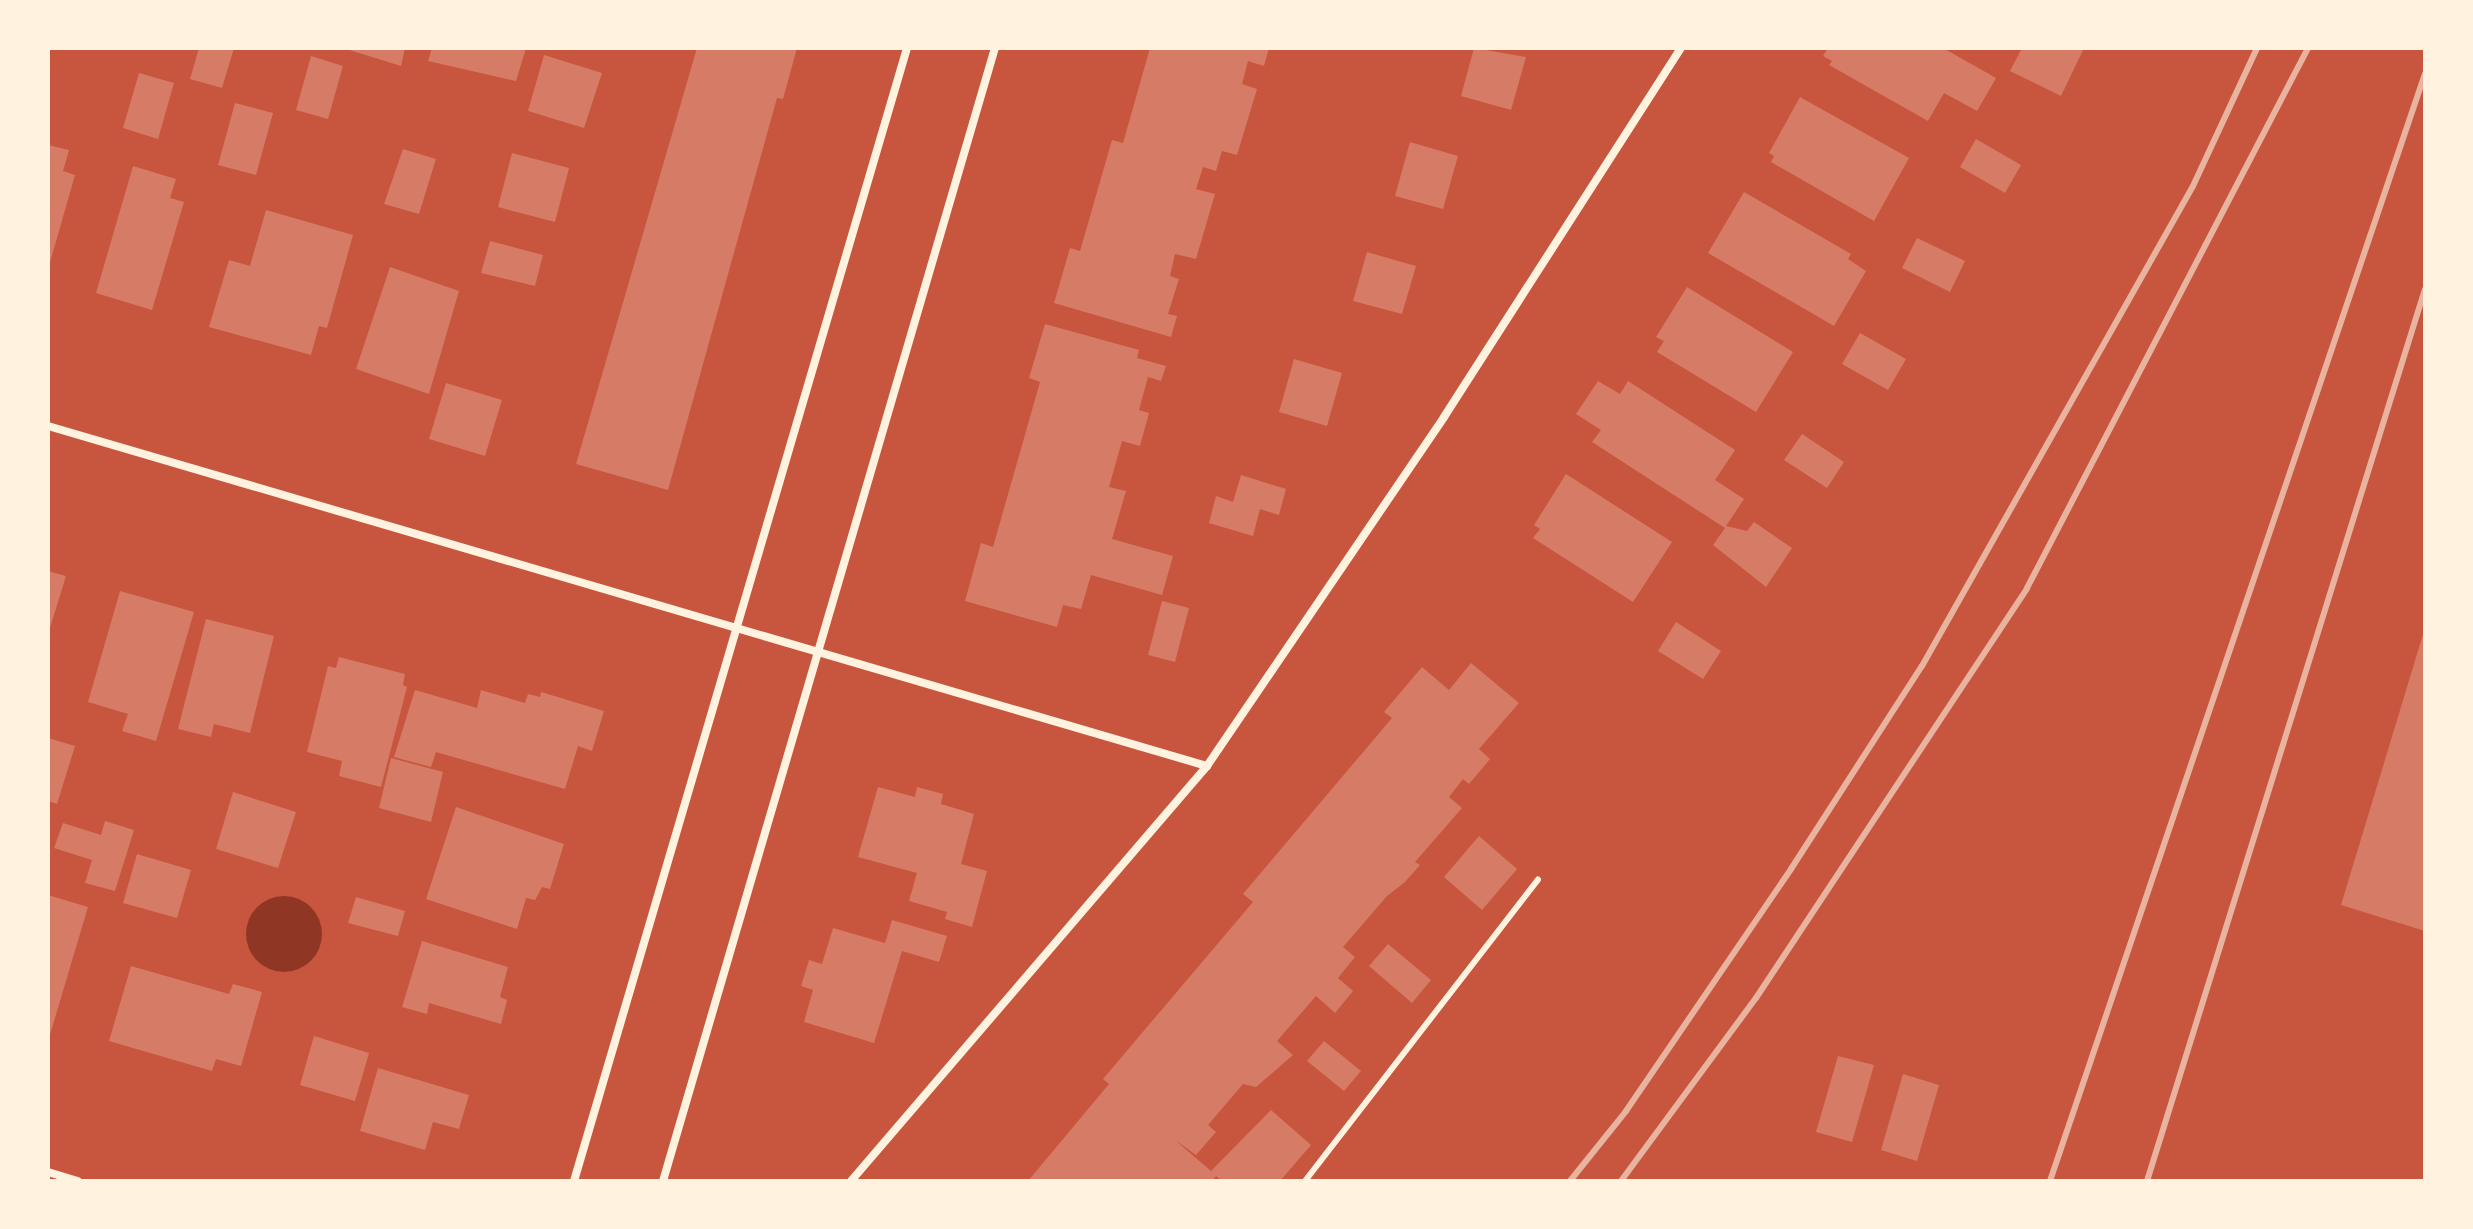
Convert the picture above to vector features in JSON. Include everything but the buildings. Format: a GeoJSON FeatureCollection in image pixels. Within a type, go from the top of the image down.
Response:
{"type":"FeatureCollection","features":[{"type":"Feature","properties":{"kind":"street"},"geometry":{"type":"LineString","coordinates":[[574,1181],[907,48]]}},
{"type":"Feature","properties":{"kind":"street"},"geometry":{"type":"LineString","coordinates":[[663,1181],[995,48]]}},
{"type":"Feature","properties":{"kind":"street"},"geometry":{"type":"LineString","coordinates":[[851,1181],[1207,766],[1453,404],[1681,48]]}},
{"type":"Feature","properties":{"kind":"street"},"geometry":{"type":"LineString","coordinates":[[48,426],[1207,766]]}},
{"type":"Feature","properties":{"kind":"street"},"geometry":{"type":"LineString","coordinates":[[48,1172],[78,1181]]}},
{"type":"Feature","properties":{"kind":"lane"},"geometry":{"type":"LineString","coordinates":[[1305,1181],[1538,879]]}},
{"type":"Feature","properties":{"kind":"shaded area"},"geometry":{"type":"Polygon","coordinates":[[[284,896],[298,899],[311,907],[319,920],[322,934],[319,948],[311,961],[298,969],[284,972],[270,969],[257,961],[249,948],[246,934],[249,920],[257,907],[270,899],[284,896]]]}},
{"type":"Feature","properties":{"kind":"railway"},"geometry":{"type":"LineString","coordinates":[[1570,1181],[1626,1111],[1791,869],[1922,666],[2193,186],[2257,48]]}},
{"type":"Feature","properties":{"kind":"railway"},"geometry":{"type":"LineString","coordinates":[[1621,1181],[1756,998],[2027,588],[2308,48]]}},
{"type":"Feature","properties":{"kind":"railway"},"geometry":{"type":"LineString","coordinates":[[2050,1181],[2425,74]]}},
{"type":"Feature","properties":{"kind":"railway"},"geometry":{"type":"LineString","coordinates":[[2147,1181],[2425,289]]}}]}
